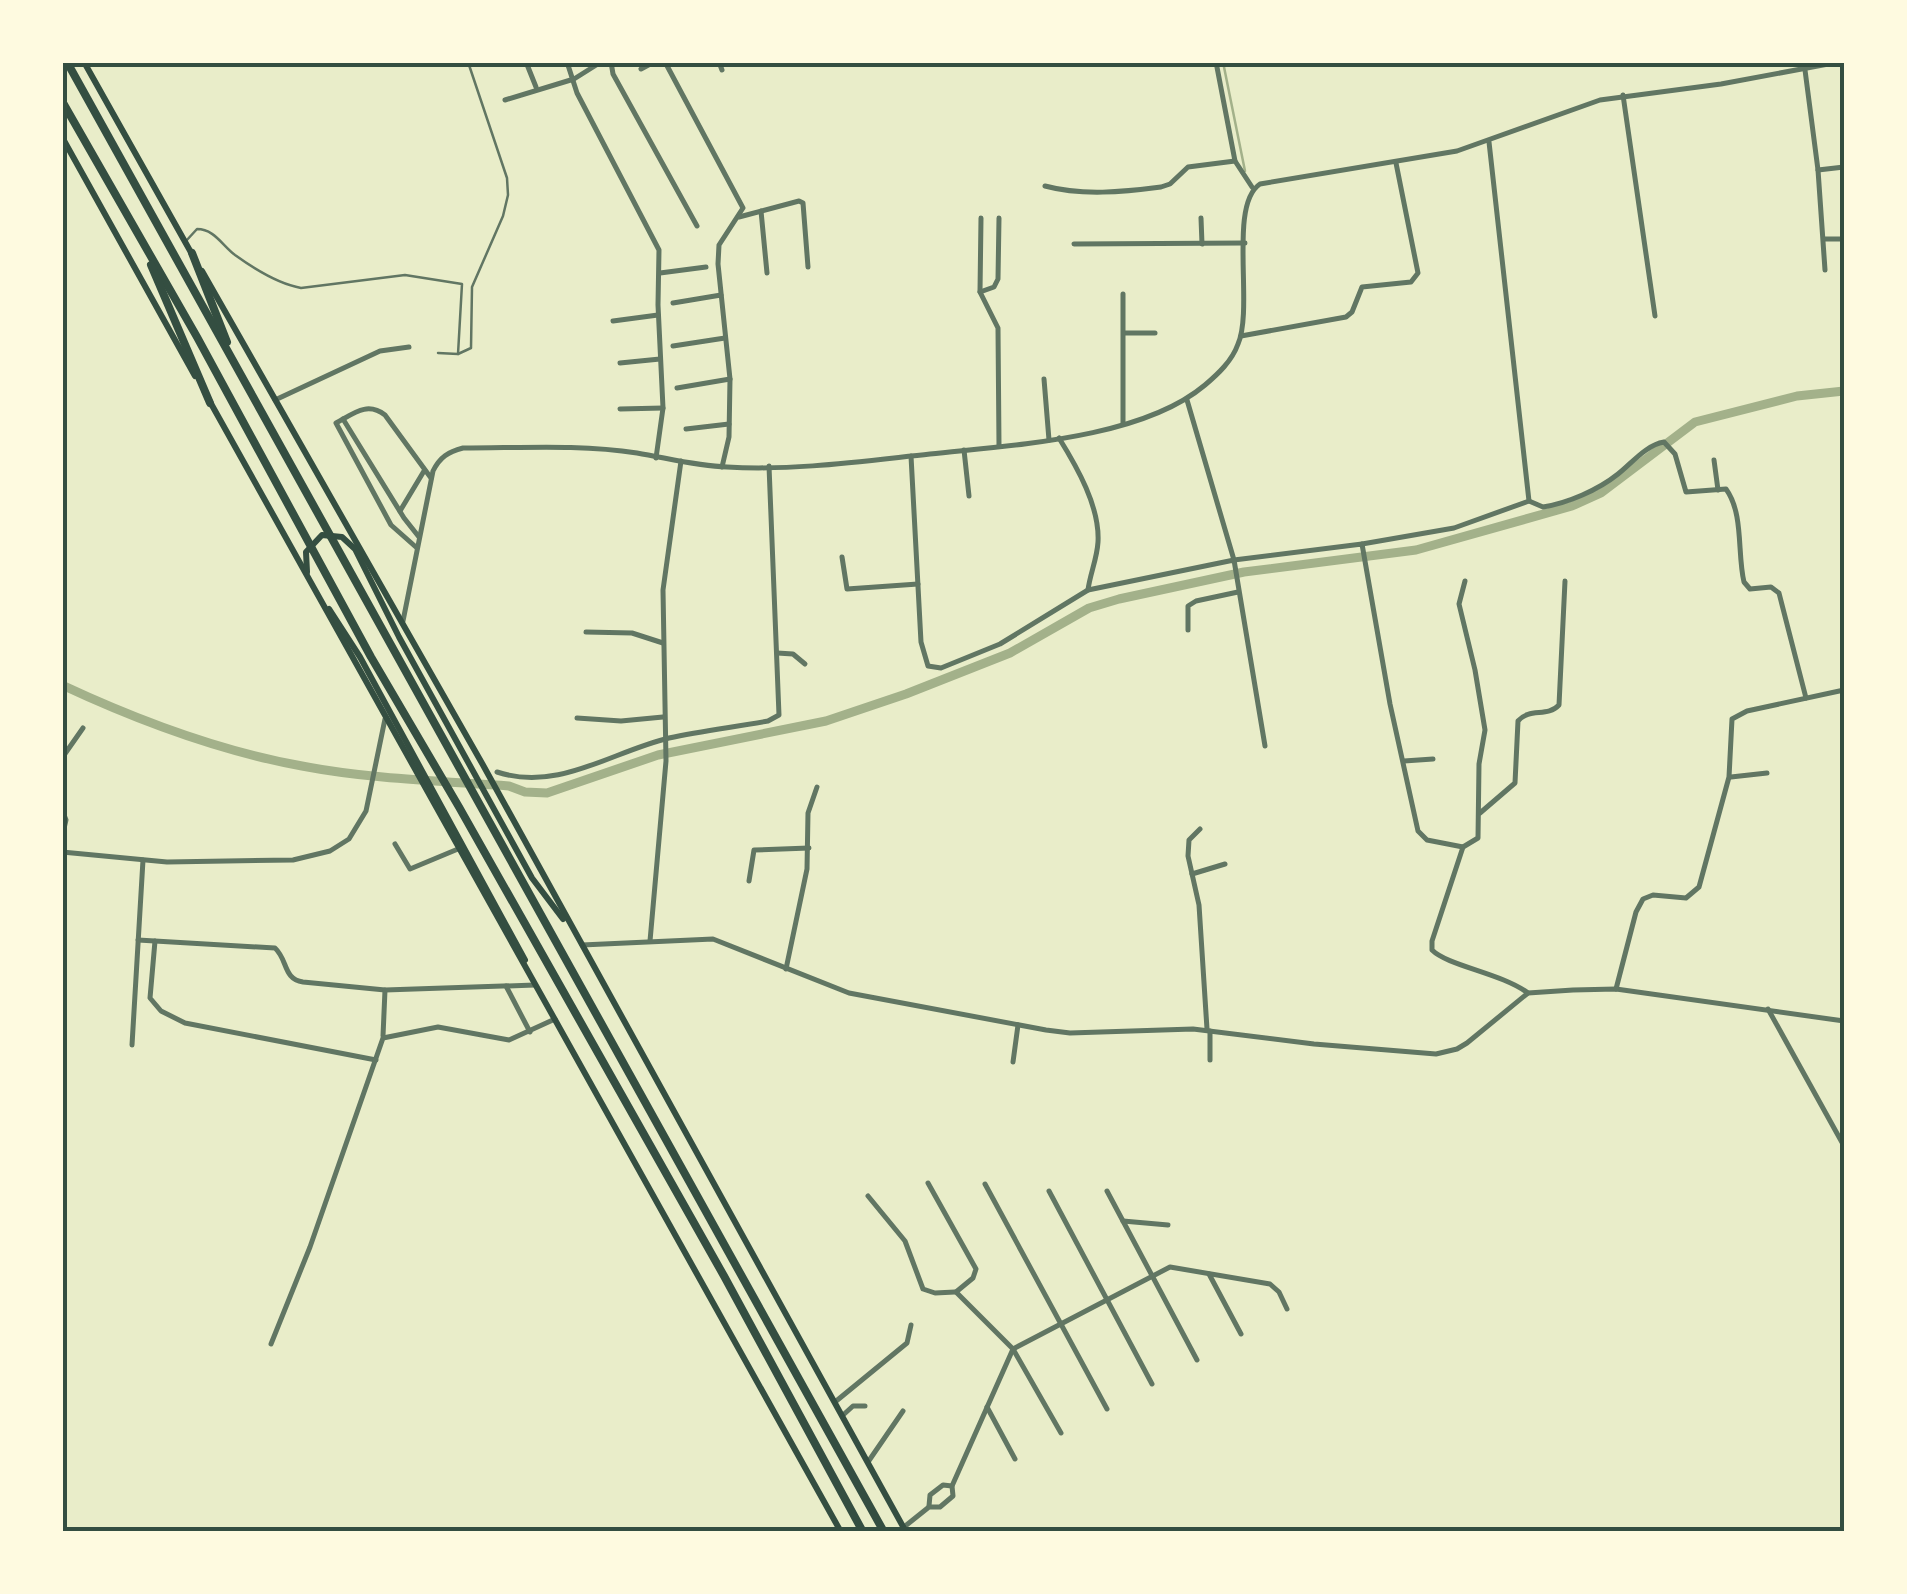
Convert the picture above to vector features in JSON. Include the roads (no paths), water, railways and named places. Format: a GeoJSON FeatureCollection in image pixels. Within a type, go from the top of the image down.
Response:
{"type":"FeatureCollection","features":[{"type":"Feature","properties":{"kind":"highway"},"geometry":{"type":"LineString","coordinates":[[67,62],[458,766],[484,802],[884,1532]]}},
{"type":"Feature","properties":{"kind":"highway"},"geometry":{"type":"LineString","coordinates":[[62,101],[864,1532]]}},
{"type":"Feature","properties":{"kind":"highway"},"geometry":{"type":"LineString","coordinates":[[139,238],[210,404]]}},
{"type":"Feature","properties":{"kind":"highway"},"geometry":{"type":"LineString","coordinates":[[192,253],[236,367]]}},
{"type":"Feature","properties":{"kind":"main road"},"geometry":{"type":"LineString","coordinates":[[84,62],[483,765],[905,1529]]}},
{"type":"Feature","properties":{"kind":"main road"},"geometry":{"type":"LineString","coordinates":[[62,137],[841,1532]]}},
{"type":"Feature","properties":{"kind":"main road"},"geometry":{"type":"LineString","coordinates":[[537,989],[514,934],[360,658],[308,574],[306,552],[322,535],[342,537],[355,549],[484,802],[532,878],[577,937]]}},
{"type":"Feature","properties":{"kind":"street"},"geometry":{"type":"LineString","coordinates":[[526,62],[536,88]]}},
{"type":"Feature","properties":{"kind":"street"},"geometry":{"type":"LineString","coordinates":[[568,62],[577,93],[657,244],[664,408],[656,458]]}},
{"type":"Feature","properties":{"kind":"street"},"geometry":{"type":"LineString","coordinates":[[505,100],[574,79],[601,62]]}},
{"type":"Feature","properties":{"kind":"street"},"geometry":{"type":"LineString","coordinates":[[611,62],[613,74],[697,226]]}},
{"type":"Feature","properties":{"kind":"street"},"geometry":{"type":"LineString","coordinates":[[641,69],[654,62]]}},
{"type":"Feature","properties":{"kind":"street"},"geometry":{"type":"LineString","coordinates":[[665,62],[743,208],[719,244],[730,379],[729,424],[722,467]]}},
{"type":"Feature","properties":{"kind":"street"},"geometry":{"type":"LineString","coordinates":[[402,624],[431,478],[440,458],[464,448],[564,447],[722,467],[769,466],[912,456],[1049,440],[1123,424],[1187,400],[1226,366],[1241,336],[1245,218],[1253,188],[1235,161],[1216,62]]}},
{"type":"Feature","properties":{"kind":"street"},"geometry":{"type":"LineString","coordinates":[[1253,188],[1270,180],[1435,157],[1489,142],[1600,100],[1839,62]]}},
{"type":"Feature","properties":{"kind":"street"},"geometry":{"type":"LineString","coordinates":[[1805,70],[1825,270]]}},
{"type":"Feature","properties":{"kind":"street"},"geometry":{"type":"LineString","coordinates":[[1623,96],[1655,316]]}},
{"type":"Feature","properties":{"kind":"street"},"geometry":{"type":"LineString","coordinates":[[1489,142],[1529,501]]}},
{"type":"Feature","properties":{"kind":"street"},"geometry":{"type":"LineString","coordinates":[[1045,186],[1066,192],[1160,188],[1188,167],[1235,161]]}},
{"type":"Feature","properties":{"kind":"street"},"geometry":{"type":"LineString","coordinates":[[1241,336],[1346,317],[1362,287],[1411,282],[1416,278],[1396,162]]}},
{"type":"Feature","properties":{"kind":"street"},"geometry":{"type":"LineString","coordinates":[[1818,170],[1844,167]]}},
{"type":"Feature","properties":{"kind":"street"},"geometry":{"type":"LineString","coordinates":[[739,217],[803,203],[808,267]]}},
{"type":"Feature","properties":{"kind":"street"},"geometry":{"type":"LineString","coordinates":[[761,211],[767,273]]}},
{"type":"Feature","properties":{"kind":"street"},"geometry":{"type":"LineString","coordinates":[[981,218],[980,292],[998,328],[1000,447]]}},
{"type":"Feature","properties":{"kind":"street"},"geometry":{"type":"LineString","coordinates":[[980,292],[994,287],[998,279],[999,218]]}},
{"type":"Feature","properties":{"kind":"street"},"geometry":{"type":"LineString","coordinates":[[1200,218],[1202,244]]}},
{"type":"Feature","properties":{"kind":"street"},"geometry":{"type":"LineString","coordinates":[[1824,239],[1844,238]]}},
{"type":"Feature","properties":{"kind":"street"},"geometry":{"type":"LineString","coordinates":[[1074,244],[1245,243]]}},
{"type":"Feature","properties":{"kind":"street"},"geometry":{"type":"LineString","coordinates":[[659,273],[706,268]]}},
{"type":"Feature","properties":{"kind":"street"},"geometry":{"type":"LineString","coordinates":[[1123,294],[1123,424]]}},
{"type":"Feature","properties":{"kind":"street"},"geometry":{"type":"LineString","coordinates":[[672,303],[721,295]]}},
{"type":"Feature","properties":{"kind":"street"},"geometry":{"type":"LineString","coordinates":[[613,321],[658,316]]}},
{"type":"Feature","properties":{"kind":"street"},"geometry":{"type":"LineString","coordinates":[[1124,333],[1155,333]]}},
{"type":"Feature","properties":{"kind":"street"},"geometry":{"type":"LineString","coordinates":[[673,346],[726,338]]}},
{"type":"Feature","properties":{"kind":"street"},"geometry":{"type":"LineString","coordinates":[[275,400],[380,351],[409,347]]}},
{"type":"Feature","properties":{"kind":"street"},"geometry":{"type":"LineString","coordinates":[[620,363],[660,359]]}},
{"type":"Feature","properties":{"kind":"street"},"geometry":{"type":"LineString","coordinates":[[1044,378],[1049,440]]}},
{"type":"Feature","properties":{"kind":"street"},"geometry":{"type":"LineString","coordinates":[[677,388],[730,379]]}},
{"type":"Feature","properties":{"kind":"street"},"geometry":{"type":"LineString","coordinates":[[1187,400],[1234,563],[1265,746]]}},
{"type":"Feature","properties":{"kind":"street"},"geometry":{"type":"LineString","coordinates":[[417,548],[391,525],[336,426],[366,408],[379,411],[431,478]]}},
{"type":"Feature","properties":{"kind":"street"},"geometry":{"type":"LineString","coordinates":[[620,409],[664,408]]}},
{"type":"Feature","properties":{"kind":"street"},"geometry":{"type":"LineString","coordinates":[[344,419],[419,537]]}},
{"type":"Feature","properties":{"kind":"street"},"geometry":{"type":"LineString","coordinates":[[686,429],[729,424]]}},
{"type":"Feature","properties":{"kind":"street"},"geometry":{"type":"LineString","coordinates":[[1059,438],[1082,477],[1095,518],[1098,539],[1088,590]]}},
{"type":"Feature","properties":{"kind":"street"},"geometry":{"type":"LineString","coordinates":[[912,456],[921,642],[926,662],[935,669],[1020,635],[1088,590],[1234,563],[1363,547],[1454,528],[1529,501],[1543,507],[1582,494],[1616,476],[1651,446],[1664,442],[1675,454],[1686,492],[1726,490],[1733,499],[1744,582],[1750,589],[1776,589],[1783,600],[1806,698]]}},
{"type":"Feature","properties":{"kind":"street"},"geometry":{"type":"LineString","coordinates":[[964,450],[969,496]]}},
{"type":"Feature","properties":{"kind":"street"},"geometry":{"type":"LineString","coordinates":[[1714,460],[1718,490]]}},
{"type":"Feature","properties":{"kind":"street"},"geometry":{"type":"LineString","coordinates":[[650,941],[666,761],[664,590],[680,462]]}},
{"type":"Feature","properties":{"kind":"street"},"geometry":{"type":"LineString","coordinates":[[497,772],[558,777],[666,742],[768,721],[780,715],[769,466]]}},
{"type":"Feature","properties":{"kind":"street"},"geometry":{"type":"LineString","coordinates":[[363,475],[374,469]]}},
{"type":"Feature","properties":{"kind":"street"},"geometry":{"type":"LineString","coordinates":[[400,511],[425,470]]}},
{"type":"Feature","properties":{"kind":"street"},"geometry":{"type":"LineString","coordinates":[[1363,547],[1390,704],[1420,836],[1463,847]]}},
{"type":"Feature","properties":{"kind":"street"},"geometry":{"type":"LineString","coordinates":[[842,557],[847,589],[918,584]]}},
{"type":"Feature","properties":{"kind":"street"},"geometry":{"type":"LineString","coordinates":[[1465,581],[1460,604],[1484,730],[1479,764],[1478,838],[1463,847],[1432,950],[1442,958],[1498,975],[1528,993],[1616,989],[1844,1021]]}},
{"type":"Feature","properties":{"kind":"street"},"geometry":{"type":"LineString","coordinates":[[1480,813],[1515,783],[1518,721],[1528,713],[1551,712],[1559,705],[1565,581]]}},
{"type":"Feature","properties":{"kind":"street"},"geometry":{"type":"LineString","coordinates":[[1188,630],[1188,606],[1238,592]]}},
{"type":"Feature","properties":{"kind":"street"},"geometry":{"type":"LineString","coordinates":[[586,632],[626,632],[663,643]]}},
{"type":"Feature","properties":{"kind":"street"},"geometry":{"type":"LineString","coordinates":[[778,653],[793,654],[805,664]]}},
{"type":"Feature","properties":{"kind":"street"},"geometry":{"type":"LineString","coordinates":[[1616,989],[1643,899],[1686,898],[1699,887],[1730,777],[1730,726],[1736,715],[1844,690]]}},
{"type":"Feature","properties":{"kind":"street"},"geometry":{"type":"LineString","coordinates":[[576,718],[621,721],[664,717]]}},
{"type":"Feature","properties":{"kind":"street"},"geometry":{"type":"LineString","coordinates":[[62,852],[143,860],[294,860],[316,856],[339,846],[358,828],[373,785],[385,719]]}},
{"type":"Feature","properties":{"kind":"street"},"geometry":{"type":"LineString","coordinates":[[62,758],[83,728]]}},
{"type":"Feature","properties":{"kind":"street"},"geometry":{"type":"LineString","coordinates":[[1404,761],[1434,759]]}},
{"type":"Feature","properties":{"kind":"street"},"geometry":{"type":"LineString","coordinates":[[1730,777],[1767,773]]}},
{"type":"Feature","properties":{"kind":"street"},"geometry":{"type":"LineString","coordinates":[[786,969],[810,848],[808,813],[816,787]]}},
{"type":"Feature","properties":{"kind":"street"},"geometry":{"type":"LineString","coordinates":[[62,810],[66,815],[62,837]]}},
{"type":"Feature","properties":{"kind":"street"},"geometry":{"type":"LineString","coordinates":[[1200,829],[1187,846],[1199,906],[1210,1060]]}},
{"type":"Feature","properties":{"kind":"street"},"geometry":{"type":"LineString","coordinates":[[395,844],[410,870],[458,849]]}},
{"type":"Feature","properties":{"kind":"street"},"geometry":{"type":"LineString","coordinates":[[749,880],[754,850],[810,848]]}},
{"type":"Feature","properties":{"kind":"street"},"geometry":{"type":"LineString","coordinates":[[132,1044],[143,860]]}},
{"type":"Feature","properties":{"kind":"street"},"geometry":{"type":"LineString","coordinates":[[1192,874],[1225,864]]}},
{"type":"Feature","properties":{"kind":"street"},"geometry":{"type":"LineString","coordinates":[[138,940],[275,948],[287,974],[295,981],[385,990],[506,986],[537,989]]}},
{"type":"Feature","properties":{"kind":"street"},"geometry":{"type":"LineString","coordinates":[[156,941],[150,998],[160,1010],[185,1023],[377,1060]]}},
{"type":"Feature","properties":{"kind":"street"},"geometry":{"type":"LineString","coordinates":[[582,946],[724,941],[849,994],[1070,1033],[1209,1030],[1314,1044],[1447,1053],[1467,1043],[1528,993]]}},
{"type":"Feature","properties":{"kind":"street"},"geometry":{"type":"LineString","coordinates":[[506,986],[530,1032]]}},
{"type":"Feature","properties":{"kind":"street"},"geometry":{"type":"LineString","coordinates":[[271,1344],[377,1060],[383,1038],[385,990]]}},
{"type":"Feature","properties":{"kind":"street"},"geometry":{"type":"LineString","coordinates":[[1768,1009],[1844,1146]]}},
{"type":"Feature","properties":{"kind":"street"},"geometry":{"type":"LineString","coordinates":[[383,1038],[438,1027],[502,1040],[554,1020]]}},
{"type":"Feature","properties":{"kind":"street"},"geometry":{"type":"LineString","coordinates":[[1013,1062],[1018,1024]]}},
{"type":"Feature","properties":{"kind":"street"},"geometry":{"type":"LineString","coordinates":[[868,1196],[905,1241],[924,1288],[936,1293],[956,1292],[973,1278],[976,1269],[928,1183]]}},
{"type":"Feature","properties":{"kind":"street"},"geometry":{"type":"LineString","coordinates":[[986,1184],[1106,1409]]}},
{"type":"Feature","properties":{"kind":"street"},"geometry":{"type":"LineString","coordinates":[[1049,1191],[1152,1384]]}},
{"type":"Feature","properties":{"kind":"street"},"geometry":{"type":"LineString","coordinates":[[1107,1192],[1198,1360]]}},
{"type":"Feature","properties":{"kind":"street"},"geometry":{"type":"LineString","coordinates":[[1123,1221],[1168,1225]]}},
{"type":"Feature","properties":{"kind":"street"},"geometry":{"type":"LineString","coordinates":[[929,1506],[940,1507],[953,1496],[952,1486],[1012,1350],[1176,1266],[1270,1284],[1287,1309]]}},
{"type":"Feature","properties":{"kind":"street"},"geometry":{"type":"LineString","coordinates":[[1209,1274],[1241,1334]]}},
{"type":"Feature","properties":{"kind":"street"},"geometry":{"type":"LineString","coordinates":[[956,1292],[1012,1350],[1061,1432]]}},
{"type":"Feature","properties":{"kind":"street"},"geometry":{"type":"LineString","coordinates":[[835,1402],[907,1342],[910,1326]]}},
{"type":"Feature","properties":{"kind":"street"},"geometry":{"type":"LineString","coordinates":[[842,1416],[854,1406],[865,1406]]}},
{"type":"Feature","properties":{"kind":"street"},"geometry":{"type":"LineString","coordinates":[[987,1407],[1015,1459]]}},
{"type":"Feature","properties":{"kind":"street"},"geometry":{"type":"LineString","coordinates":[[868,1462],[903,1411]]}},
{"type":"Feature","properties":{"kind":"street"},"geometry":{"type":"LineString","coordinates":[[905,1529],[929,1506],[930,1495],[943,1485],[952,1486]]}},
{"type":"Feature","properties":{"kind":"lane"},"geometry":{"type":"LineString","coordinates":[[438,353],[458,354],[471,348],[472,287],[487,258],[508,196],[507,178],[468,62]]}},
{"type":"Feature","properties":{"kind":"lane"},"geometry":{"type":"LineString","coordinates":[[186,243],[192,231],[210,231],[239,258],[300,288],[398,276],[422,276],[462,286],[458,354]]}},
{"type":"Feature","properties":{"kind":"waterway"},"geometry":{"type":"LineString","coordinates":[[1223,62],[1245,171]]}},
{"type":"Feature","properties":{"kind":"waterway"},"geometry":{"type":"LineString","coordinates":[[62,685],[180,733],[271,760],[353,774],[509,786],[525,792],[547,793],[658,755],[826,721],[906,694],[1010,653],[1089,608],[1119,599],[1244,572],[1416,550],[1572,506],[1601,493],[1695,422],[1797,396],[1844,391]]}}]}
